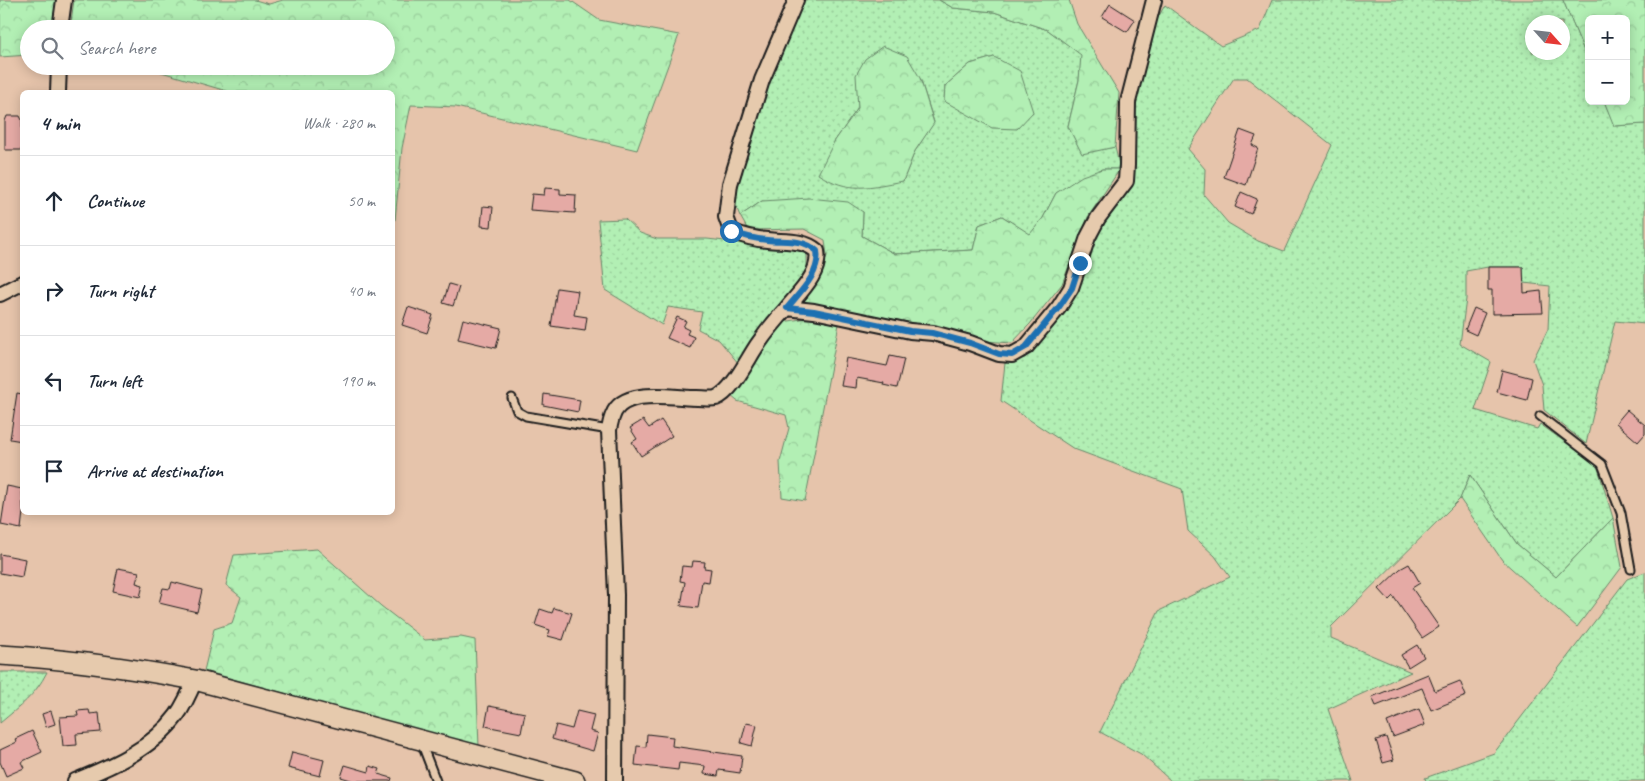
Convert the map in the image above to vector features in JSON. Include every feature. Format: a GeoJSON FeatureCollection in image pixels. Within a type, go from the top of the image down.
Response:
{"type":"FeatureCollection","features":[{"type":"Feature","properties":{"kind":"street"},"geometry":{"type":"LineString","coordinates":[[61,20],[64,0]]}},
{"type":"Feature","properties":{"kind":"street"},"geometry":{"type":"LineString","coordinates":[[615,781],[616,594],[609,430],[613,413],[632,398],[646,395],[716,398],[723,393],[737,378],[758,345],[812,276],[817,266],[817,251],[805,243],[745,236],[731,231],[726,217],[730,184],[762,80],[796,0]]}},
{"type":"Feature","properties":{"kind":"street"},"geometry":{"type":"LineString","coordinates":[[787,308],[814,311],[910,331],[932,333],[970,343],[999,354],[1012,355],[1026,347],[1072,288],[1088,238],[1098,218],[1126,181],[1128,165],[1128,102],[1154,0]]}},
{"type":"Feature","properties":{"kind":"street"},"geometry":{"type":"LineString","coordinates":[[58,90],[59,75]]}},
{"type":"Feature","properties":{"kind":"street"},"geometry":{"type":"LineString","coordinates":[[0,294],[20,284]]}},
{"type":"Feature","properties":{"kind":"street"},"geometry":{"type":"LineString","coordinates":[[0,656],[64,659],[195,680],[575,781]]}},
{"type":"Feature","properties":{"kind":"street"},"geometry":{"type":"LineString","coordinates":[[75,781],[141,750],[167,727],[178,714],[195,680]]}},
{"type":"Feature","properties":{"kind":"lane"},"geometry":{"type":"LineString","coordinates":[[512,398],[517,411],[526,416],[609,430]]}},
{"type":"Feature","properties":{"kind":"lane"},"geometry":{"type":"LineString","coordinates":[[1540,416],[1602,464],[1621,512],[1631,568]]}},
{"type":"Feature","properties":{"kind":"lane"},"geometry":{"type":"LineString","coordinates":[[420,740],[436,781]]}},
{"type":"Feature","properties":{"kind":"green space"},"geometry":{"type":"Polygon","coordinates":[[[0,0],[60,0],[58,20],[20,20],[20,56],[0,57],[0,0]]]}},
{"type":"Feature","properties":{"kind":"green space"},"geometry":{"type":"Polygon","coordinates":[[[74,0],[255,0],[269,4],[283,0],[570,0],[599,20],[679,35],[637,150],[456,107],[411,105],[402,148],[395,220],[395,90],[223,90],[172,75],[395,75],[395,20],[71,20],[74,0]]]}},
{"type":"Feature","properties":{"kind":"green space"},"geometry":{"type":"Polygon","coordinates":[[[801,0],[939,0],[953,8],[994,12],[1048,30],[1082,55],[1079,80],[1068,126],[1082,153],[1115,147],[1120,169],[1102,169],[1056,193],[1043,218],[1030,235],[1002,216],[979,225],[973,250],[895,254],[862,236],[863,212],[762,201],[740,216],[735,204],[743,159],[801,0]],[[994,57],[970,64],[945,86],[944,101],[963,110],[994,57]],[[920,78],[858,93],[858,108],[834,142],[903,181],[915,151],[934,122],[920,78]]]}},
{"type":"Feature","properties":{"kind":"green space"},"geometry":{"type":"Polygon","coordinates":[[[939,0],[1069,0],[1077,24],[1119,93],[1115,147],[1082,154],[1068,126],[1079,80],[1081,55],[1048,30],[994,12],[953,8],[939,0]]]}},
{"type":"Feature","properties":{"kind":"green space"},"geometry":{"type":"Polygon","coordinates":[[[1272,0],[1563,0],[1569,15],[1525,15],[1525,60],[1570,60],[1570,17],[1585,53],[1585,105],[1606,105],[1615,126],[1645,124],[1645,324],[1615,321],[1586,444],[1544,410],[1542,385],[1533,360],[1548,329],[1550,286],[1524,283],[1523,267],[1488,267],[1466,271],[1466,299],[1460,344],[1491,362],[1475,410],[1537,429],[1540,424],[1597,465],[1613,518],[1556,577],[1517,544],[1470,475],[1460,499],[1331,627],[1331,638],[1411,672],[1328,709],[1353,781],[1171,781],[1141,754],[1100,732],[1159,611],[1230,577],[1215,556],[1188,531],[1182,489],[1074,449],[1001,401],[1005,363],[1025,358],[1058,320],[1074,292],[1094,233],[1127,186],[1134,95],[1156,21],[1165,5],[1221,46],[1260,30],[1272,0]],[[1234,78],[1188,149],[1205,169],[1204,195],[1228,223],[1258,241],[1284,251],[1332,145],[1247,78],[1234,78]]]}},
{"type":"Feature","properties":{"kind":"green space"},"geometry":{"type":"Polygon","coordinates":[[[1563,0],[1645,0],[1645,124],[1614,126],[1606,105],[1630,105],[1630,15],[1585,15],[1585,53],[1563,0]]]}},
{"type":"Feature","properties":{"kind":"green space"},"geometry":{"type":"Polygon","coordinates":[[[883,46],[907,56],[920,78],[934,123],[915,151],[903,181],[869,187],[850,187],[818,174],[834,142],[858,108],[856,75],[865,59],[883,46]]]}},
{"type":"Feature","properties":{"kind":"green space"},"geometry":{"type":"Polygon","coordinates":[[[994,57],[1020,71],[1033,112],[1017,129],[992,128],[944,101],[945,86],[970,64],[994,57]]]}},
{"type":"Feature","properties":{"kind":"green space"},"geometry":{"type":"Polygon","coordinates":[[[1102,169],[1120,169],[1088,217],[1062,284],[1012,343],[985,341],[923,325],[801,301],[817,279],[827,256],[825,240],[804,229],[748,230],[740,216],[762,201],[809,198],[848,202],[863,212],[862,236],[895,254],[973,250],[979,225],[1002,216],[1030,234],[1043,218],[1056,193],[1082,176],[1102,169]]]}},
{"type":"Feature","properties":{"kind":"green space"},"geometry":{"type":"Polygon","coordinates":[[[625,219],[640,233],[657,239],[707,239],[797,249],[807,255],[807,268],[739,364],[719,340],[698,329],[702,312],[668,307],[662,325],[605,290],[598,220],[625,219]]]}},
{"type":"Feature","properties":{"kind":"green space"},"geometry":{"type":"Polygon","coordinates":[[[807,318],[839,324],[805,501],[782,497],[780,462],[789,428],[786,415],[737,401],[730,395],[783,322],[807,318]]]}},
{"type":"Feature","properties":{"kind":"green space"},"geometry":{"type":"Polygon","coordinates":[[[1470,475],[1517,544],[1556,577],[1613,518],[1622,567],[1577,627],[1502,560],[1460,499],[1470,475]]]}},
{"type":"Feature","properties":{"kind":"green space"},"geometry":{"type":"Polygon","coordinates":[[[317,549],[381,606],[425,640],[461,637],[475,640],[479,747],[204,671],[214,629],[232,623],[241,597],[226,585],[234,555],[317,549]]]}},
{"type":"Feature","properties":{"kind":"green space"},"geometry":{"type":"Polygon","coordinates":[[[1645,572],[1645,781],[1426,781],[1425,778],[1494,753],[1627,579],[1645,572]]]}},
{"type":"Feature","properties":{"kind":"green space"},"geometry":{"type":"Polygon","coordinates":[[[0,672],[47,672],[32,694],[0,723],[0,672]]]}},
{"type":"Feature","properties":{"kind":"building"},"geometry":{"type":"Polygon","coordinates":[[[1110,4],[1135,20],[1127,32],[1102,17],[1110,4]]]}},
{"type":"Feature","properties":{"kind":"building"},"geometry":{"type":"Polygon","coordinates":[[[7,116],[20,116],[20,150],[5,150],[5,121],[7,116]]]}},
{"type":"Feature","properties":{"kind":"building"},"geometry":{"type":"Polygon","coordinates":[[[1240,130],[1256,136],[1252,145],[1258,148],[1246,185],[1224,177],[1240,130]]]}},
{"type":"Feature","properties":{"kind":"building"},"geometry":{"type":"Polygon","coordinates":[[[545,188],[560,189],[560,194],[576,195],[575,213],[530,210],[532,194],[544,195],[545,188]]]}},
{"type":"Feature","properties":{"kind":"building"},"geometry":{"type":"Polygon","coordinates":[[[1241,192],[1257,199],[1251,214],[1235,207],[1241,192]]]}},
{"type":"Feature","properties":{"kind":"building"},"geometry":{"type":"Polygon","coordinates":[[[483,206],[493,207],[491,227],[481,226],[483,206]]]}},
{"type":"Feature","properties":{"kind":"building"},"geometry":{"type":"Polygon","coordinates":[[[1488,267],[1523,267],[1524,293],[1541,291],[1543,313],[1492,314],[1492,290],[1488,290],[1488,267]]]}},
{"type":"Feature","properties":{"kind":"building"},"geometry":{"type":"Polygon","coordinates":[[[449,284],[459,287],[453,306],[443,303],[449,284]]]}},
{"type":"Feature","properties":{"kind":"building"},"geometry":{"type":"Polygon","coordinates":[[[557,288],[578,291],[574,315],[587,317],[585,331],[551,326],[557,288]]]}},
{"type":"Feature","properties":{"kind":"building"},"geometry":{"type":"Polygon","coordinates":[[[408,307],[433,315],[427,333],[402,325],[408,307]]]}},
{"type":"Feature","properties":{"kind":"building"},"geometry":{"type":"Polygon","coordinates":[[[1474,308],[1485,313],[1476,335],[1465,330],[1474,308]]]}},
{"type":"Feature","properties":{"kind":"building"},"geometry":{"type":"Polygon","coordinates":[[[677,317],[686,321],[683,327],[689,330],[687,334],[694,337],[690,348],[667,338],[677,317]]]}},
{"type":"Feature","properties":{"kind":"building"},"geometry":{"type":"Polygon","coordinates":[[[463,319],[501,328],[496,348],[458,339],[463,319]]]}},
{"type":"Feature","properties":{"kind":"building"},"geometry":{"type":"Polygon","coordinates":[[[890,356],[904,359],[897,388],[883,385],[884,383],[857,378],[856,388],[841,386],[846,358],[887,366],[890,356]]]}},
{"type":"Feature","properties":{"kind":"building"},"geometry":{"type":"Polygon","coordinates":[[[1502,370],[1532,378],[1527,400],[1497,392],[1502,370]]]}},
{"type":"Feature","properties":{"kind":"building"},"geometry":{"type":"Polygon","coordinates":[[[17,393],[20,394],[20,441],[10,439],[17,393]]]}},
{"type":"Feature","properties":{"kind":"building"},"geometry":{"type":"Polygon","coordinates":[[[544,394],[580,400],[578,412],[543,405],[544,394]]]}},
{"type":"Feature","properties":{"kind":"building"},"geometry":{"type":"Polygon","coordinates":[[[1627,410],[1645,425],[1645,434],[1638,442],[1616,423],[1627,410]]]}},
{"type":"Feature","properties":{"kind":"building"},"geometry":{"type":"Polygon","coordinates":[[[643,420],[649,428],[661,420],[672,436],[641,456],[632,442],[637,439],[630,428],[643,420]]]}},
{"type":"Feature","properties":{"kind":"building"},"geometry":{"type":"Polygon","coordinates":[[[7,486],[20,489],[20,515],[23,515],[21,529],[1,525],[7,486]]]}},
{"type":"Feature","properties":{"kind":"building"},"geometry":{"type":"Polygon","coordinates":[[[0,554],[25,559],[22,577],[0,573],[0,554]]]}},
{"type":"Feature","properties":{"kind":"building"},"geometry":{"type":"Polygon","coordinates":[[[693,561],[705,562],[704,568],[711,569],[709,582],[702,581],[698,608],[681,606],[685,582],[680,581],[682,566],[692,567],[693,561]]]}},
{"type":"Feature","properties":{"kind":"building"},"geometry":{"type":"Polygon","coordinates":[[[1409,564],[1420,583],[1412,588],[1439,627],[1422,638],[1393,596],[1389,600],[1379,589],[1400,569],[1409,564]]]}},
{"type":"Feature","properties":{"kind":"building"},"geometry":{"type":"Polygon","coordinates":[[[118,568],[139,572],[136,583],[143,585],[140,597],[113,591],[118,568]]]}},
{"type":"Feature","properties":{"kind":"building"},"geometry":{"type":"Polygon","coordinates":[[[172,582],[202,590],[197,612],[159,603],[163,588],[170,589],[172,582]]]}},
{"type":"Feature","properties":{"kind":"building"},"geometry":{"type":"Polygon","coordinates":[[[554,608],[572,613],[563,640],[548,636],[550,630],[535,625],[540,609],[552,613],[554,608]]]}},
{"type":"Feature","properties":{"kind":"building"},"geometry":{"type":"Polygon","coordinates":[[[1417,645],[1424,657],[1408,667],[1401,655],[1417,645]]]}},
{"type":"Feature","properties":{"kind":"building"},"geometry":{"type":"Polygon","coordinates":[[[1428,674],[1435,691],[1460,681],[1466,696],[1431,710],[1422,688],[1376,706],[1372,697],[1428,674]]]}},
{"type":"Feature","properties":{"kind":"building"},"geometry":{"type":"Polygon","coordinates":[[[489,706],[525,713],[521,733],[485,726],[489,706]]]}},
{"type":"Feature","properties":{"kind":"building"},"geometry":{"type":"Polygon","coordinates":[[[1419,709],[1425,725],[1393,737],[1387,722],[1419,709]]]}},
{"type":"Feature","properties":{"kind":"building"},"geometry":{"type":"Polygon","coordinates":[[[89,710],[90,714],[99,713],[101,732],[76,734],[77,745],[63,746],[60,717],[78,716],[77,711],[89,710]]]}},
{"type":"Feature","properties":{"kind":"building"},"geometry":{"type":"Polygon","coordinates":[[[51,711],[55,724],[46,727],[42,714],[51,711]]]}},
{"type":"Feature","properties":{"kind":"building"},"geometry":{"type":"Polygon","coordinates":[[[577,711],[594,715],[590,731],[598,733],[593,751],[552,739],[556,725],[572,729],[577,711]]]}},
{"type":"Feature","properties":{"kind":"building"},"geometry":{"type":"Polygon","coordinates":[[[746,723],[757,725],[752,746],[741,743],[746,723]]]}},
{"type":"Feature","properties":{"kind":"building"},"geometry":{"type":"Polygon","coordinates":[[[32,731],[42,752],[21,762],[24,768],[6,776],[0,762],[0,750],[17,742],[15,739],[32,731]]]}},
{"type":"Feature","properties":{"kind":"building"},"geometry":{"type":"Polygon","coordinates":[[[647,734],[673,737],[672,746],[742,756],[740,773],[719,770],[718,776],[704,774],[705,766],[679,763],[678,770],[635,765],[637,746],[646,747],[647,734]]]}},
{"type":"Feature","properties":{"kind":"building"},"geometry":{"type":"Polygon","coordinates":[[[1386,737],[1394,760],[1383,763],[1376,740],[1386,737]]]}},
{"type":"Feature","properties":{"kind":"building"},"geometry":{"type":"Polygon","coordinates":[[[292,752],[324,760],[320,776],[288,768],[292,752]]]}},
{"type":"Feature","properties":{"kind":"building"},"geometry":{"type":"Polygon","coordinates":[[[345,765],[369,772],[370,766],[380,769],[378,774],[392,778],[391,781],[354,781],[341,777],[345,765]]]}},
{"type":"Feature","properties":{"kind":"route"},"geometry":{"type":"LineString","coordinates":[[731,231],[767,240],[805,243],[817,251],[817,266],[812,276],[787,308],[814,311],[910,331],[932,333],[970,343],[999,354],[1012,355],[1026,347],[1072,288],[1080,263]]}}]}
